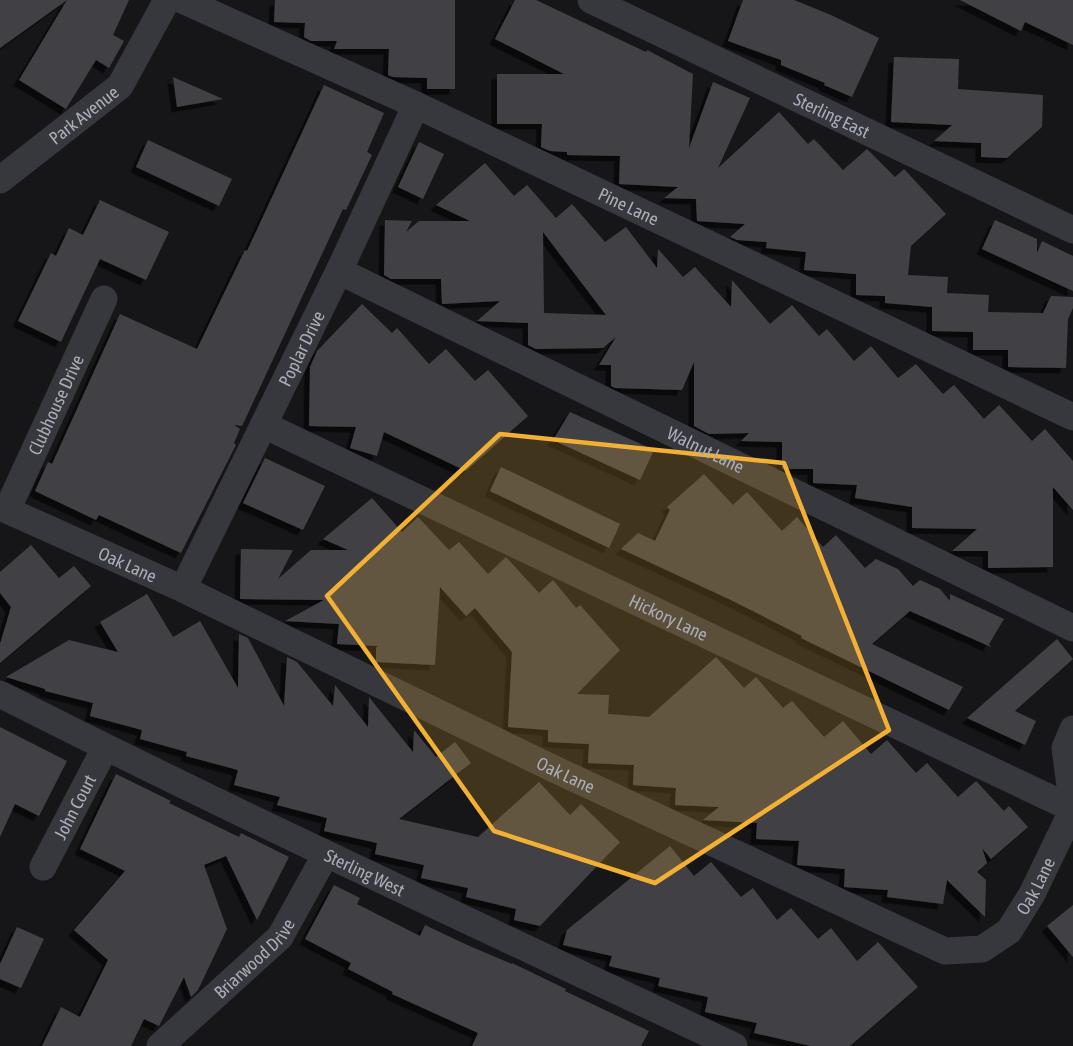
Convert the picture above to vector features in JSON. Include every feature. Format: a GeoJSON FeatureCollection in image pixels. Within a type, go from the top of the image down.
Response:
{"type":"FeatureCollection","features":[{"type":"Feature","properties":{"kind":"street","name":"Park Avenue"},"geometry":{"type":"LineString","coordinates":[[0,180],[120,86],[167,0]]}},
{"type":"Feature","properties":{"kind":"street","name":"Pine Lane"},"geometry":{"type":"LineString","coordinates":[[182,0],[416,105],[1073,417]]}},
{"type":"Feature","properties":{"kind":"street","name":"Sterling East"},"geometry":{"type":"LineString","coordinates":[[591,0],[1073,230]]}},
{"type":"Feature","properties":{"kind":"street","name":"Poplar Drive"},"geometry":{"type":"LineString","coordinates":[[183,590],[339,271],[416,105]]}},
{"type":"Feature","properties":{"kind":"street","name":"Walnut Lane"},"geometry":{"type":"LineString","coordinates":[[339,271],[1073,628]]}},
{"type":"Feature","properties":{"kind":"street","name":"Clubhouse Drive"},"geometry":{"type":"LineString","coordinates":[[3,509],[104,299]]}},
{"type":"Feature","properties":{"kind":"street","name":"Hickory Lane"},"geometry":{"type":"LineString","coordinates":[[264,425],[1073,809]]}},
{"type":"Feature","properties":{"kind":"street","name":"Oak Lane"},"geometry":{"type":"LineString","coordinates":[[3,509],[183,590],[552,768],[945,951],[982,949],[1009,931],[1032,894],[1073,809]]}},
{"type":"Feature","properties":{"kind":"street","name":"Sterling West"},"geometry":{"type":"LineString","coordinates":[[0,694],[105,748],[326,854],[734,1046]]}},
{"type":"Feature","properties":{"kind":"street"},"geometry":{"type":"LineString","coordinates":[[1073,729],[1065,747],[1073,809]]}},
{"type":"Feature","properties":{"kind":"street","name":"John Court"},"geometry":{"type":"LineString","coordinates":[[43,867],[105,748]]}},
{"type":"Feature","properties":{"kind":"street","name":"Briarwood Drive"},"geometry":{"type":"LineString","coordinates":[[160,1046],[280,937],[326,854]]}},
{"type":"Feature","properties":{"kind":"highlighted area"},"geometry":{"type":"Polygon","coordinates":[[[500,434],[784,463],[889,730],[655,883],[494,831],[327,596],[500,434]]]}},
{"type":"Feature","properties":{"kind":"building"},"geometry":{"type":"Polygon","coordinates":[[[0,0],[67,0],[0,48],[0,0]]]}},
{"type":"Feature","properties":{"kind":"building"},"geometry":{"type":"Polygon","coordinates":[[[67,0],[129,0],[113,35],[124,41],[109,68],[96,60],[66,109],[19,80],[67,0]]]}},
{"type":"Feature","properties":{"kind":"building"},"geometry":{"type":"Polygon","coordinates":[[[275,0],[455,0],[455,89],[427,89],[427,78],[388,75],[389,49],[334,49],[337,41],[311,41],[304,37],[305,23],[274,22],[275,0]]]}},
{"type":"Feature","properties":{"kind":"building"},"geometry":{"type":"Polygon","coordinates":[[[515,0],[536,0],[646,52],[647,50],[693,74],[689,148],[713,82],[750,98],[718,168],[779,112],[808,144],[814,139],[843,170],[867,149],[895,177],[904,169],[946,214],[911,246],[908,275],[948,277],[947,293],[989,295],[988,312],[1043,313],[1051,296],[1073,297],[1073,308],[1068,319],[1066,368],[1008,367],[1008,350],[973,350],[973,332],[932,331],[932,307],[885,303],[885,296],[856,295],[856,274],[804,270],[806,252],[766,248],[767,242],[737,240],[730,237],[745,224],[697,221],[696,199],[664,198],[678,187],[619,184],[620,156],[567,155],[567,152],[550,151],[541,147],[542,124],[497,124],[497,74],[564,74],[495,39],[515,0]]]}},
{"type":"Feature","properties":{"kind":"building"},"geometry":{"type":"Polygon","coordinates":[[[743,0],[794,0],[879,38],[852,97],[781,65],[781,60],[728,41],[743,0]]]}},
{"type":"Feature","properties":{"kind":"building"},"geometry":{"type":"Polygon","coordinates":[[[960,0],[1073,0],[1073,45],[1025,22],[1021,31],[960,0]]]}},
{"type":"Feature","properties":{"kind":"building"},"geometry":{"type":"Polygon","coordinates":[[[894,57],[959,59],[958,89],[1043,95],[1042,127],[1007,158],[981,157],[981,143],[934,141],[952,125],[891,122],[894,57]]]}},
{"type":"Feature","properties":{"kind":"building"},"geometry":{"type":"Polygon","coordinates":[[[173,77],[223,99],[177,107],[173,77]]]}},
{"type":"Feature","properties":{"kind":"building"},"geometry":{"type":"Polygon","coordinates":[[[324,85],[384,113],[367,152],[372,155],[346,210],[343,209],[242,426],[234,425],[240,429],[234,443],[236,445],[181,553],[99,515],[96,520],[35,491],[48,462],[52,464],[120,314],[197,349],[245,250],[247,251],[324,85]]]}},
{"type":"Feature","properties":{"kind":"building"},"geometry":{"type":"Polygon","coordinates":[[[148,140],[232,179],[219,206],[136,167],[148,140]]]}},
{"type":"Feature","properties":{"kind":"building"},"geometry":{"type":"Polygon","coordinates":[[[419,142],[444,154],[423,199],[398,187],[419,142]]]}},
{"type":"Feature","properties":{"kind":"building"},"geometry":{"type":"Polygon","coordinates":[[[485,163],[514,196],[527,185],[556,218],[572,204],[605,242],[626,227],[657,268],[658,249],[683,277],[695,267],[731,307],[732,280],[770,324],[792,305],[819,336],[827,329],[854,361],[871,346],[898,378],[916,364],[943,394],[954,385],[984,419],[999,405],[1032,441],[1045,429],[1073,461],[1073,510],[1053,487],[1053,567],[988,568],[988,551],[952,551],[977,529],[912,528],[912,507],[855,498],[857,485],[813,483],[813,469],[782,469],[782,442],[741,441],[749,433],[709,434],[694,426],[694,362],[682,390],[615,388],[611,386],[611,365],[599,365],[616,337],[603,348],[536,349],[528,345],[528,323],[477,321],[500,301],[442,304],[441,279],[391,279],[384,275],[385,220],[412,221],[406,232],[419,221],[470,221],[436,205],[485,163]],[[543,232],[544,313],[606,315],[543,232]]]}},
{"type":"Feature","properties":{"kind":"building"},"geometry":{"type":"Polygon","coordinates":[[[100,200],[169,232],[146,280],[100,259],[61,342],[18,321],[51,253],[56,256],[69,228],[83,235],[100,200]]]}},
{"type":"Feature","properties":{"kind":"building"},"geometry":{"type":"Polygon","coordinates":[[[995,220],[1037,239],[1037,253],[1042,241],[1073,256],[1073,291],[982,249],[995,220]]]}},
{"type":"Feature","properties":{"kind":"building"},"geometry":{"type":"Polygon","coordinates":[[[362,304],[392,333],[397,328],[429,364],[446,349],[475,381],[488,370],[528,416],[466,471],[384,432],[377,456],[350,448],[356,427],[309,426],[310,367],[317,351],[362,304]]]}},
{"type":"Feature","properties":{"kind":"building"},"geometry":{"type":"Polygon","coordinates":[[[570,412],[654,450],[640,480],[553,440],[570,412]]]}},
{"type":"Feature","properties":{"kind":"building"},"geometry":{"type":"Polygon","coordinates":[[[265,458],[325,486],[303,530],[243,503],[265,458]]]}},
{"type":"Feature","properties":{"kind":"building"},"geometry":{"type":"Polygon","coordinates":[[[501,467],[620,524],[609,548],[490,491],[501,467]]]}},
{"type":"Feature","properties":{"kind":"building"},"geometry":{"type":"Polygon","coordinates":[[[704,474],[733,505],[747,492],[782,531],[797,517],[823,547],[836,535],[865,568],[876,559],[898,569],[913,586],[920,580],[940,589],[950,601],[950,594],[1004,619],[989,644],[991,647],[910,611],[872,644],[963,687],[949,710],[801,638],[802,636],[731,600],[621,549],[638,533],[655,541],[670,510],[667,507],[704,474]]]}},
{"type":"Feature","properties":{"kind":"building"},"geometry":{"type":"Polygon","coordinates":[[[372,498],[402,532],[418,517],[449,550],[459,542],[488,574],[506,557],[539,593],[553,580],[576,608],[580,605],[620,650],[577,694],[609,695],[608,714],[649,717],[716,657],[744,688],[756,677],[783,708],[792,701],[824,737],[843,721],[871,754],[887,740],[916,773],[927,763],[958,797],[976,781],[1004,811],[1009,806],[1028,827],[991,859],[982,848],[987,863],[977,872],[986,880],[985,917],[947,880],[943,904],[887,897],[888,890],[844,887],[845,869],[797,865],[799,841],[756,839],[757,823],[703,820],[719,807],[675,805],[676,788],[633,785],[634,765],[588,763],[589,744],[548,742],[548,730],[508,727],[512,652],[475,608],[466,616],[440,587],[435,665],[376,662],[378,646],[337,644],[339,624],[285,621],[324,600],[240,599],[241,549],[293,550],[278,579],[311,550],[348,550],[323,539],[372,498]]]}},
{"type":"Feature","properties":{"kind":"building"},"geometry":{"type":"Polygon","coordinates":[[[31,545],[59,578],[74,566],[91,586],[0,663],[0,644],[11,607],[0,593],[0,572],[31,545]]]}},
{"type":"Feature","properties":{"kind":"building"},"geometry":{"type":"Polygon","coordinates":[[[147,594],[173,637],[200,621],[238,688],[239,634],[248,638],[284,706],[287,657],[297,662],[333,706],[335,685],[368,727],[369,697],[413,752],[414,730],[436,757],[455,742],[471,763],[399,819],[478,837],[539,782],[570,815],[581,804],[620,842],[540,926],[514,920],[516,909],[466,897],[468,888],[421,878],[424,865],[375,854],[377,843],[324,831],[327,818],[277,805],[280,797],[234,785],[238,770],[186,756],[187,752],[140,739],[142,730],[90,716],[93,703],[45,691],[45,689],[6,677],[69,640],[118,652],[100,622],[147,594]]]}},
{"type":"Feature","properties":{"kind":"building"},"geometry":{"type":"Polygon","coordinates":[[[1057,639],[1073,659],[1015,711],[1036,721],[1025,745],[967,718],[1057,639]]]}},
{"type":"Feature","properties":{"kind":"building"},"geometry":{"type":"Polygon","coordinates":[[[0,727],[67,761],[39,816],[15,804],[0,837],[0,727]]]}},
{"type":"Feature","properties":{"kind":"building"},"geometry":{"type":"Polygon","coordinates":[[[116,774],[239,837],[241,833],[289,857],[257,920],[226,856],[204,865],[227,929],[198,990],[191,997],[184,977],[159,1026],[144,1019],[131,1046],[42,1046],[61,1007],[80,1017],[108,960],[74,930],[125,871],[80,849],[116,774]]]}},
{"type":"Feature","properties":{"kind":"building"},"geometry":{"type":"Polygon","coordinates":[[[670,846],[694,876],[711,862],[741,897],[753,888],[777,920],[791,908],[818,939],[831,928],[857,961],[878,942],[918,987],[850,1046],[811,1046],[754,1033],[757,1023],[705,1012],[708,997],[658,986],[660,978],[609,966],[612,956],[563,945],[567,930],[670,846]]]}},
{"type":"Feature","properties":{"kind":"building"},"geometry":{"type":"Polygon","coordinates":[[[334,885],[360,898],[357,904],[420,936],[425,925],[512,963],[649,1031],[641,1046],[472,1046],[478,1033],[392,994],[393,992],[348,969],[351,963],[305,939],[334,885]]]}},
{"type":"Feature","properties":{"kind":"building"},"geometry":{"type":"Polygon","coordinates":[[[1073,905],[1073,957],[1047,926],[1073,905]]]}},
{"type":"Feature","properties":{"kind":"building"},"geometry":{"type":"Polygon","coordinates":[[[17,927],[44,939],[21,988],[0,979],[0,964],[17,927]]]}}]}
